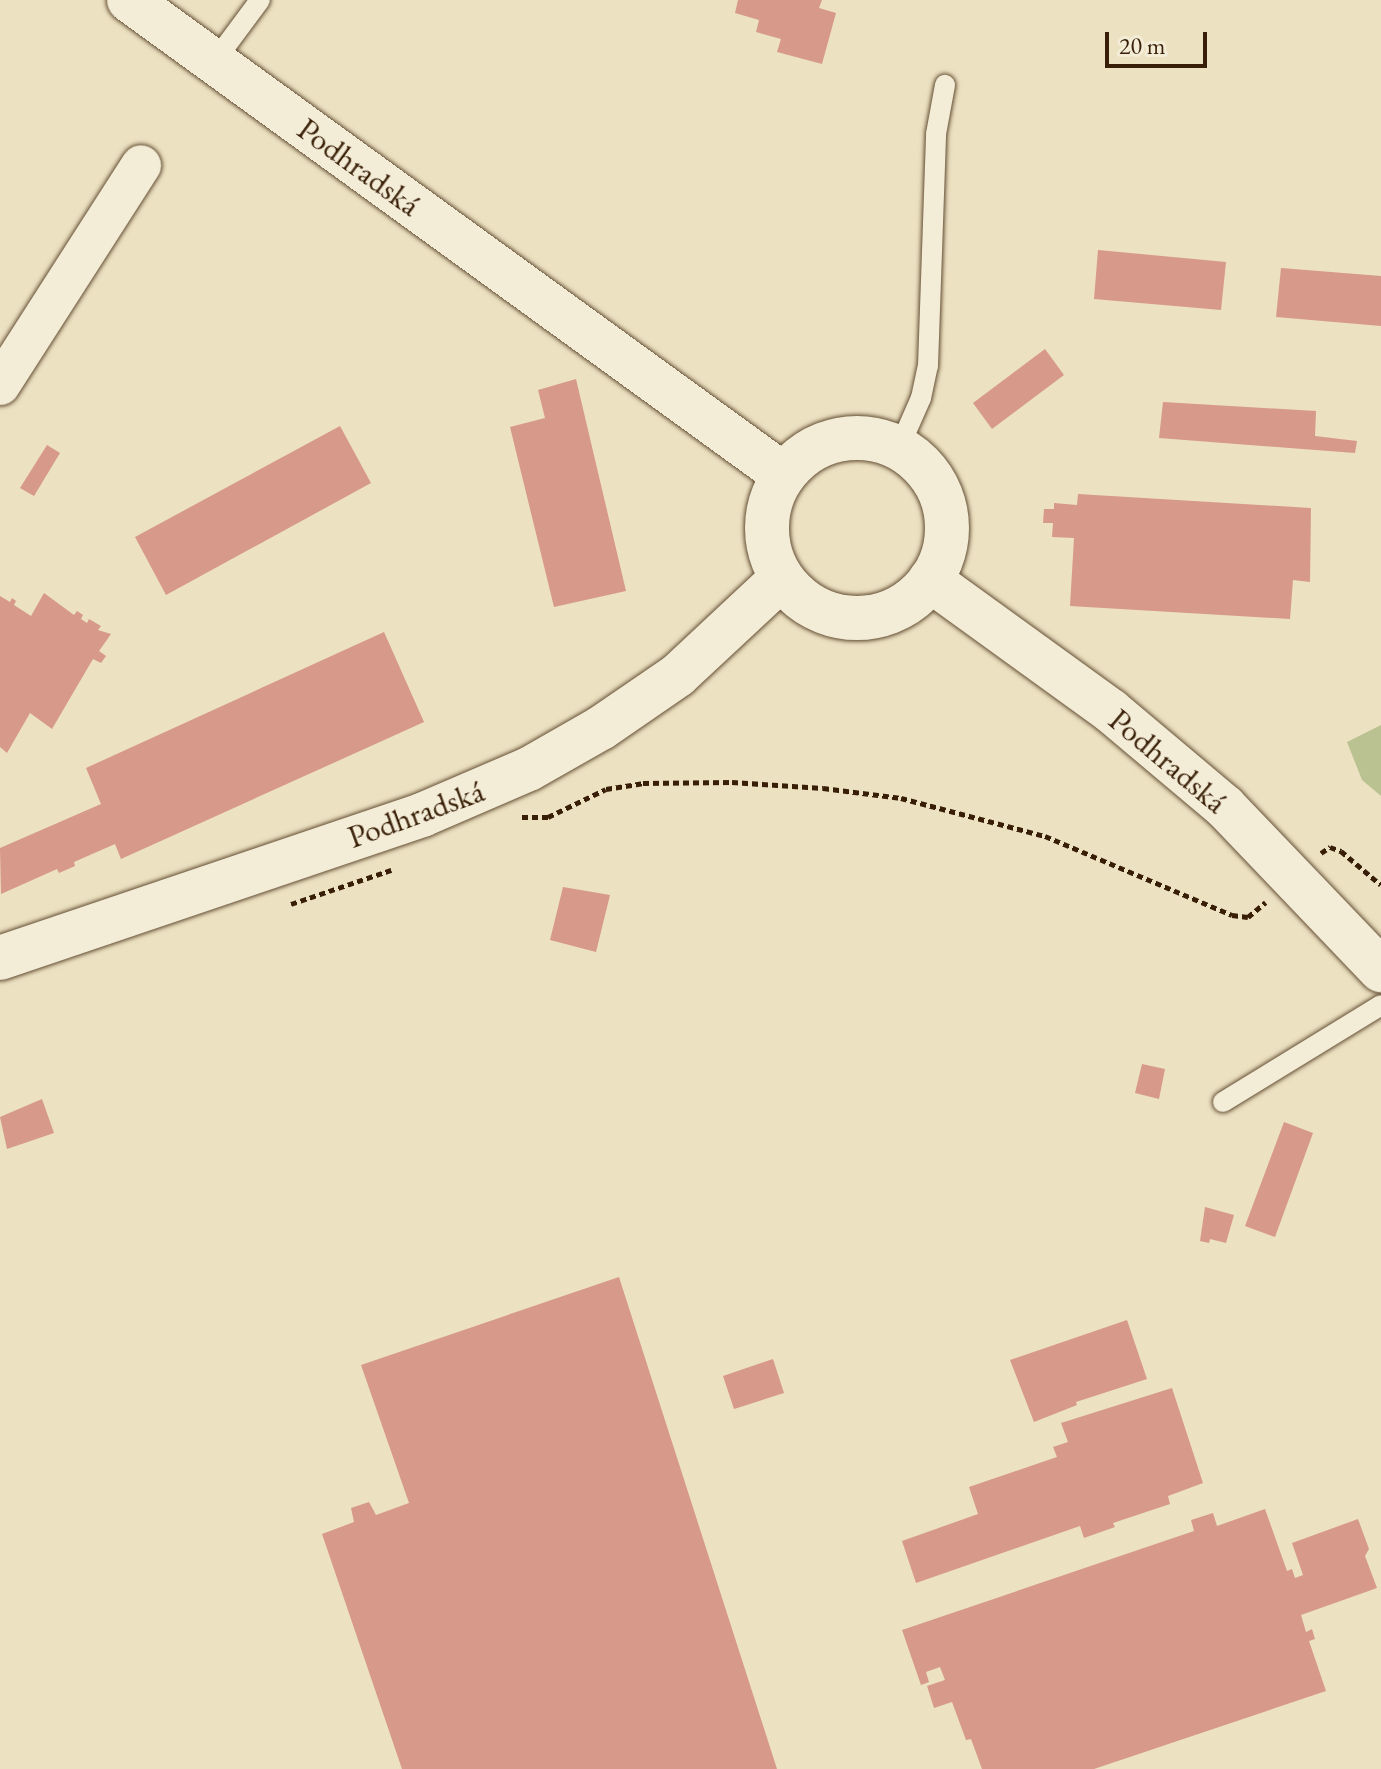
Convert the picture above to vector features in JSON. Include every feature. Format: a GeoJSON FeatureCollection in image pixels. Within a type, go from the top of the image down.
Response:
{"type":"FeatureCollection","features":[{"type":"Feature","properties":{"kind":"main road","name":"Podhradská"},"geometry":{"type":"LineString","coordinates":[[129,0],[784,475]]}},
{"type":"Feature","properties":{"kind":"main road"},"geometry":{"type":"LineString","coordinates":[[846,439],[882,441],[899,448],[928,473],[945,507],[945,545],[930,580],[917,595],[893,610],[865,618],[846,618],[809,605],[782,578],[773,562],[766,526],[774,491],[784,475],[811,450],[846,439]]}},
{"type":"Feature","properties":{"kind":"main road","name":"Podhradská"},"geometry":{"type":"LineString","coordinates":[[0,958],[422,815],[529,769],[601,728],[678,675],[711,648],[782,578]]}},
{"type":"Feature","properties":{"kind":"main road","name":"Podhradská"},"geometry":{"type":"LineString","coordinates":[[930,580],[1111,711],[1225,807],[1381,970]]}},
{"type":"Feature","properties":{"kind":"street"},"geometry":{"type":"LineString","coordinates":[[0,385],[141,165]]}},
{"type":"Feature","properties":{"kind":"lane"},"geometry":{"type":"LineString","coordinates":[[214,62],[260,0]]}},
{"type":"Feature","properties":{"kind":"lane"},"geometry":{"type":"LineString","coordinates":[[899,448],[921,398],[928,366],[936,134],[945,85]]}},
{"type":"Feature","properties":{"kind":"lane"},"geometry":{"type":"LineString","coordinates":[[1223,1102],[1381,1005]]}},
{"type":"Feature","properties":{"kind":"path"},"geometry":{"type":"LineString","coordinates":[[510,817],[548,817],[606,789],[643,783],[732,782],[823,788],[901,798],[1045,836],[1232,915],[1248,917],[1273,897]]}},
{"type":"Feature","properties":{"kind":"path"},"geometry":{"type":"LineString","coordinates":[[1318,855],[1330,847],[1341,851],[1381,885]]}},
{"type":"Feature","properties":{"kind":"path"},"geometry":{"type":"LineString","coordinates":[[283,907],[366,881],[395,868]]}},
{"type":"Feature","properties":{"kind":"green space"},"geometry":{"type":"Polygon","coordinates":[[[1381,725],[1381,796],[1362,780],[1347,742],[1381,725]]]}},
{"type":"Feature","properties":{"kind":"building"},"geometry":{"type":"Polygon","coordinates":[[[738,0],[822,0],[819,8],[836,13],[822,64],[777,52],[781,39],[756,32],[759,20],[735,13],[738,0]]]}},
{"type":"Feature","properties":{"kind":"building"},"geometry":{"type":"Polygon","coordinates":[[[1098,250],[1226,262],[1221,310],[1094,299],[1098,250]]]}},
{"type":"Feature","properties":{"kind":"building"},"geometry":{"type":"Polygon","coordinates":[[[1281,268],[1381,276],[1381,326],[1276,317],[1281,268]]]}},
{"type":"Feature","properties":{"kind":"building"},"geometry":{"type":"Polygon","coordinates":[[[1045,349],[1064,375],[992,429],[973,403],[1045,349]]]}},
{"type":"Feature","properties":{"kind":"building"},"geometry":{"type":"Polygon","coordinates":[[[576,379],[626,591],[554,607],[510,427],[545,418],[538,390],[576,379]]]}},
{"type":"Feature","properties":{"kind":"building"},"geometry":{"type":"Polygon","coordinates":[[[1163,402],[1316,411],[1315,436],[1357,441],[1355,453],[1159,438],[1163,402]]]}},
{"type":"Feature","properties":{"kind":"building"},"geometry":{"type":"Polygon","coordinates":[[[340,426],[371,483],[166,595],[135,537],[340,426]]]}},
{"type":"Feature","properties":{"kind":"building"},"geometry":{"type":"Polygon","coordinates":[[[47,445],[60,453],[34,496],[20,488],[47,445]]]}},
{"type":"Feature","properties":{"kind":"building"},"geometry":{"type":"Polygon","coordinates":[[[1078,494],[1311,508],[1310,582],[1293,580],[1290,619],[1070,606],[1074,538],[1052,537],[1053,523],[1043,523],[1044,509],[1054,509],[1054,503],[1077,505],[1078,494]]]}},
{"type":"Feature","properties":{"kind":"building"},"geometry":{"type":"Polygon","coordinates":[[[44,593],[74,615],[77,611],[83,615],[81,619],[87,623],[89,619],[101,626],[98,630],[111,634],[99,651],[106,656],[101,663],[93,659],[52,729],[30,713],[7,753],[0,747],[0,596],[10,602],[12,598],[16,601],[14,605],[31,616],[44,593]]]}},
{"type":"Feature","properties":{"kind":"building"},"geometry":{"type":"Polygon","coordinates":[[[384,632],[424,722],[121,859],[115,844],[74,862],[75,866],[59,873],[57,869],[1,894],[0,848],[101,804],[86,768],[384,632]]]}},
{"type":"Feature","properties":{"kind":"building"},"geometry":{"type":"Polygon","coordinates":[[[563,887],[610,895],[596,952],[550,940],[563,887]]]}},
{"type":"Feature","properties":{"kind":"building"},"geometry":{"type":"Polygon","coordinates":[[[1142,1064],[1165,1069],[1159,1099],[1135,1093],[1142,1064]]]}},
{"type":"Feature","properties":{"kind":"building"},"geometry":{"type":"Polygon","coordinates":[[[42,1099],[54,1133],[7,1149],[0,1117],[42,1099]]]}},
{"type":"Feature","properties":{"kind":"building"},"geometry":{"type":"Polygon","coordinates":[[[1284,1122],[1313,1133],[1275,1237],[1245,1226],[1284,1122]]]}},
{"type":"Feature","properties":{"kind":"building"},"geometry":{"type":"Polygon","coordinates":[[[1205,1207],[1234,1215],[1226,1243],[1210,1239],[1209,1243],[1200,1241],[1205,1207]]]}},
{"type":"Feature","properties":{"kind":"building"},"geometry":{"type":"Polygon","coordinates":[[[619,1277],[777,1769],[402,1769],[322,1534],[354,1522],[351,1508],[369,1502],[376,1515],[409,1503],[361,1365],[619,1277]]]}},
{"type":"Feature","properties":{"kind":"building"},"geometry":{"type":"Polygon","coordinates":[[[1127,1320],[1147,1379],[1076,1402],[1077,1405],[1034,1422],[1010,1360],[1127,1320]]]}},
{"type":"Feature","properties":{"kind":"building"},"geometry":{"type":"Polygon","coordinates":[[[773,1359],[784,1393],[734,1409],[723,1376],[773,1359]]]}},
{"type":"Feature","properties":{"kind":"building"},"geometry":{"type":"Polygon","coordinates":[[[1172,1388],[1203,1483],[1168,1496],[1170,1504],[1113,1523],[1115,1527],[1084,1538],[1080,1526],[916,1583],[902,1541],[978,1514],[969,1487],[1057,1457],[1053,1447],[1068,1442],[1061,1423],[1172,1388]]]}},
{"type":"Feature","properties":{"kind":"building"},"geometry":{"type":"Polygon","coordinates":[[[1265,1509],[1287,1571],[1292,1569],[1295,1578],[1303,1575],[1292,1543],[1358,1519],[1369,1549],[1365,1556],[1377,1588],[1301,1615],[1306,1632],[1312,1629],[1315,1639],[1309,1641],[1326,1691],[1094,1769],[982,1769],[971,1739],[966,1740],[952,1702],[934,1708],[927,1686],[945,1680],[940,1667],[926,1672],[929,1682],[921,1685],[902,1630],[1194,1531],[1191,1520],[1213,1513],[1217,1526],[1265,1509]]]}}]}
